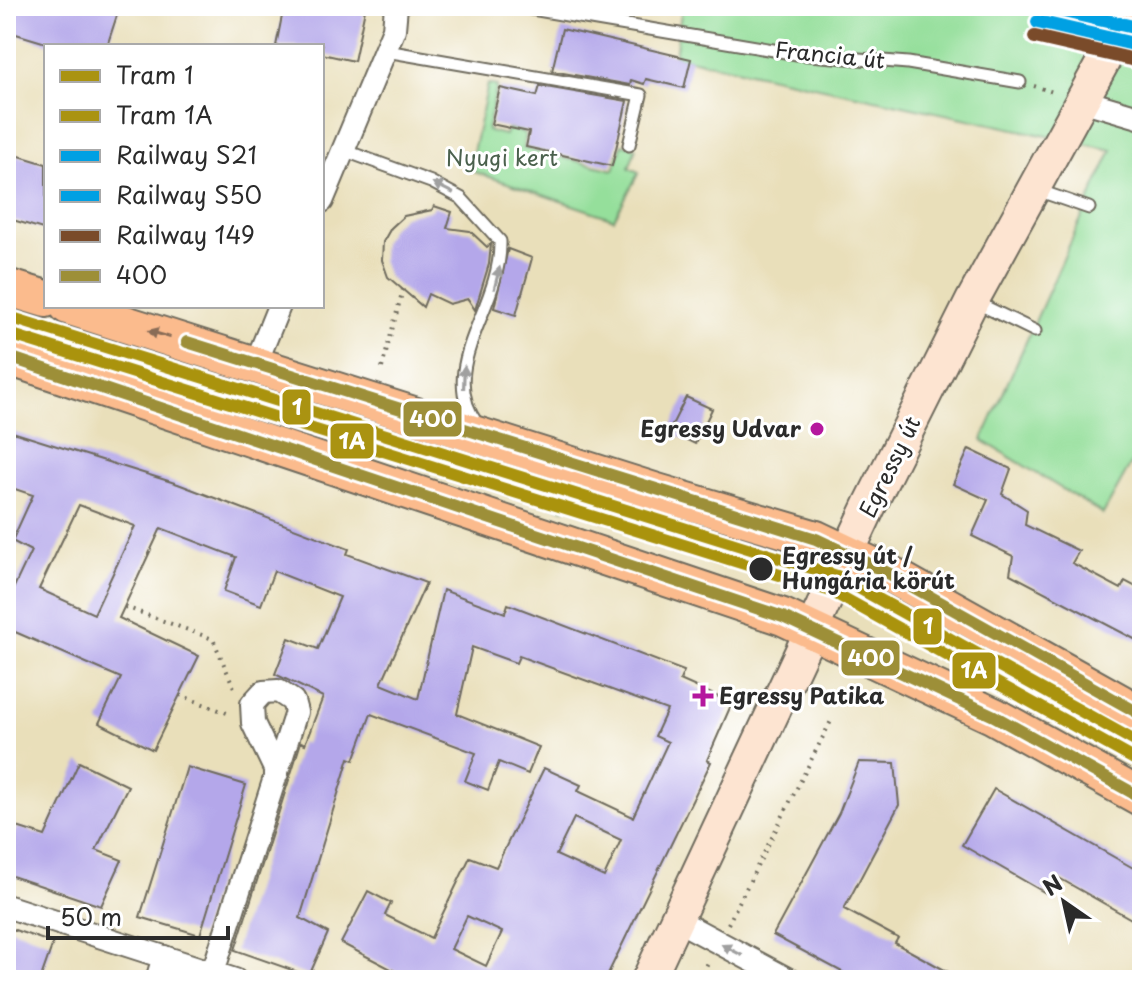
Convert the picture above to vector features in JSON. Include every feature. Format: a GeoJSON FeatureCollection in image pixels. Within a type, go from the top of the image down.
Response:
{"type":"FeatureCollection","features":[{"type":"Feature","properties":{"kind":"main road"},"geometry":{"type":"LineString","coordinates":[[6,287],[44,298]]}},
{"type":"Feature","properties":{"kind":"main road"},"geometry":{"type":"LineString","coordinates":[[75,308],[816,539],[847,553],[1142,715]]}},
{"type":"Feature","properties":{"kind":"main road"},"geometry":{"type":"LineString","coordinates":[[6,356],[251,436],[811,630],[994,716],[1142,798]]}},
{"type":"Feature","properties":{"kind":"street"},"geometry":{"type":"LineString","coordinates":[[324,196],[386,51],[394,29],[396,6]]}},
{"type":"Feature","properties":{"kind":"street","name":"Egressy út"},"geometry":{"type":"LineString","coordinates":[[648,980],[847,553],[972,301],[1121,27],[1129,6]]}},
{"type":"Feature","properties":{"kind":"street"},"geometry":{"type":"LineString","coordinates":[[1081,100],[1142,118]]}},
{"type":"Feature","properties":{"kind":"street"},"geometry":{"type":"LineString","coordinates":[[256,363],[278,308]]}},
{"type":"Feature","properties":{"kind":"street"},"geometry":{"type":"LineString","coordinates":[[213,972],[277,773],[296,712],[293,701],[278,691],[263,692],[252,704],[253,723],[277,773]]}},
{"type":"Feature","properties":{"kind":"street"},"geometry":{"type":"LineString","coordinates":[[6,906],[235,980]]}},
{"type":"Feature","properties":{"kind":"street"},"geometry":{"type":"LineString","coordinates":[[675,919],[789,980]]}},
{"type":"Feature","properties":{"kind":"street"},"geometry":{"type":"LineString","coordinates":[[157,980],[164,957]]}},
{"type":"Feature","properties":{"kind":"lane","name":"Francia út"},"geometry":{"type":"LineString","coordinates":[[514,6],[797,54],[908,63],[1020,82]]}},
{"type":"Feature","properties":{"kind":"lane"},"geometry":{"type":"LineString","coordinates":[[386,51],[641,95],[629,145]]}},
{"type":"Feature","properties":{"kind":"lane"},"geometry":{"type":"LineString","coordinates":[[343,150],[431,182],[461,198],[500,241],[500,262],[493,293],[467,353],[462,373],[464,399],[488,438]]}},
{"type":"Feature","properties":{"kind":"lane"},"geometry":{"type":"LineString","coordinates":[[1033,188],[1089,208]]}},
{"type":"Feature","properties":{"kind":"lane"},"geometry":{"type":"LineString","coordinates":[[972,301],[1035,331]]}},
{"type":"Feature","properties":{"kind":"path"},"geometry":{"type":"LineString","coordinates":[[1020,82],[1081,100]]}},
{"type":"Feature","properties":{"kind":"path"},"geometry":{"type":"LineString","coordinates":[[382,368],[403,289]]}},
{"type":"Feature","properties":{"kind":"path"},"geometry":{"type":"LineString","coordinates":[[125,607],[213,639],[253,723]]}},
{"type":"Feature","properties":{"kind":"path"},"geometry":{"type":"LineString","coordinates":[[180,695],[253,723]]}},
{"type":"Feature","properties":{"kind":"path"},"geometry":{"type":"LineString","coordinates":[[700,980],[832,719]]}},
{"type":"Feature","properties":{"kind":"green space"},"geometry":{"type":"Polygon","coordinates":[[[682,6],[994,6],[1014,11],[1016,6],[1142,6],[1142,444],[1103,514],[982,440],[1112,150],[675,56],[682,6]]]}},
{"type":"Feature","properties":{"kind":"green space","name":"Nyugi kert"},"geometry":{"type":"Polygon","coordinates":[[[488,84],[497,86],[487,131],[505,135],[507,129],[525,133],[523,148],[614,170],[622,144],[636,148],[629,168],[639,172],[614,219],[469,170],[488,84]]]}},
{"type":"Feature","properties":{"kind":"green space"},"geometry":{"type":"Polygon","coordinates":[[[371,437],[569,497],[565,509],[372,441],[371,437]]]}},
{"type":"Feature","properties":{"kind":"building"},"geometry":{"type":"Polygon","coordinates":[[[6,6],[120,6],[108,44],[49,44],[6,31],[6,6]]]}},
{"type":"Feature","properties":{"kind":"building"},"geometry":{"type":"Polygon","coordinates":[[[284,6],[365,9],[354,61],[324,54],[324,44],[276,44],[284,6]]]}},
{"type":"Feature","properties":{"kind":"building"},"geometry":{"type":"Polygon","coordinates":[[[562,29],[691,59],[684,88],[646,79],[644,84],[631,80],[630,85],[552,71],[562,29]]]}},
{"type":"Feature","properties":{"kind":"building"},"geometry":{"type":"Polygon","coordinates":[[[540,86],[627,101],[612,166],[526,147],[529,132],[491,124],[500,88],[537,96],[540,86]]]}},
{"type":"Feature","properties":{"kind":"building"},"geometry":{"type":"Polygon","coordinates":[[[6,152],[44,163],[44,229],[6,218],[6,152]]]}},
{"type":"Feature","properties":{"kind":"building"},"geometry":{"type":"Polygon","coordinates":[[[434,206],[452,212],[447,228],[470,231],[487,247],[491,244],[489,264],[475,310],[468,299],[449,304],[428,294],[423,307],[388,277],[382,260],[383,242],[391,228],[404,216],[432,210],[434,206]]]}},
{"type":"Feature","properties":{"kind":"building"},"geometry":{"type":"Polygon","coordinates":[[[508,249],[532,258],[516,315],[494,308],[508,249]]]}},
{"type":"Feature","properties":{"kind":"building"},"geometry":{"type":"Polygon","coordinates":[[[686,397],[712,409],[695,444],[669,431],[686,397]]]}},
{"type":"Feature","properties":{"kind":"building"},"geometry":{"type":"Polygon","coordinates":[[[6,430],[178,484],[349,549],[347,554],[426,583],[381,684],[418,699],[443,590],[505,613],[508,604],[684,671],[680,680],[732,703],[707,760],[711,762],[605,980],[412,980],[341,943],[368,891],[391,903],[385,915],[431,938],[470,857],[496,867],[544,768],[581,785],[578,791],[633,817],[668,742],[655,736],[667,710],[519,656],[516,663],[472,647],[457,714],[539,747],[528,774],[499,762],[488,790],[465,781],[476,753],[371,714],[354,760],[349,758],[300,918],[328,933],[309,976],[235,950],[301,742],[305,744],[323,697],[275,674],[289,638],[318,649],[340,597],[274,571],[261,605],[224,591],[236,557],[161,528],[119,618],[199,656],[153,750],[99,723],[121,678],[6,628],[6,604],[31,551],[12,541],[33,495],[6,486],[6,430]],[[79,505],[39,589],[94,614],[135,526],[79,505]],[[574,818],[556,855],[604,877],[621,840],[574,818]],[[467,916],[451,949],[486,966],[502,932],[467,916]]]}},
{"type":"Feature","properties":{"kind":"building"},"geometry":{"type":"Polygon","coordinates":[[[969,449],[1011,469],[1002,494],[1027,510],[1025,525],[1079,551],[1072,563],[1121,589],[1125,581],[1142,590],[1142,643],[1010,574],[1013,556],[972,536],[988,500],[953,484],[969,449]]]}},
{"type":"Feature","properties":{"kind":"building"},"geometry":{"type":"Polygon","coordinates":[[[79,762],[128,786],[96,850],[122,860],[101,906],[6,874],[6,838],[12,840],[17,827],[45,836],[79,762]]]}},
{"type":"Feature","properties":{"kind":"building"},"geometry":{"type":"Polygon","coordinates":[[[859,762],[895,763],[899,805],[844,909],[898,938],[895,943],[963,980],[857,980],[773,935],[839,813],[859,762]]]}},
{"type":"Feature","properties":{"kind":"building"},"geometry":{"type":"Polygon","coordinates":[[[187,767],[246,785],[200,935],[140,917],[187,767]]]}},
{"type":"Feature","properties":{"kind":"building"},"geometry":{"type":"Polygon","coordinates":[[[994,789],[1142,873],[1142,925],[1059,878],[1049,895],[962,845],[994,789]]]}},
{"type":"Feature","properties":{"kind":"building"},"geometry":{"type":"Polygon","coordinates":[[[6,927],[53,943],[40,980],[6,980],[6,927]]]}},
{"type":"Feature","properties":{"kind":"tram line","name":"1"},"geometry":{"type":"LineString","coordinates":[[6,316],[837,576],[1142,745]]}},
{"type":"Feature","properties":{"kind":"tram line","name":"1A"},"geometry":{"type":"LineString","coordinates":[[6,333],[831,591],[1134,759]]}},
{"type":"Feature","properties":{"kind":"rail line","name":"S21"},"geometry":{"type":"LineString","coordinates":[[1042,6],[1142,29]]}},
{"type":"Feature","properties":{"kind":"rail line","name":"S50"},"geometry":{"type":"LineString","coordinates":[[1038,22],[1138,45]]}},
{"type":"Feature","properties":{"kind":"rail line","name":"149"},"geometry":{"type":"LineString","coordinates":[[1035,37],[1135,60]]}},
{"type":"Feature","properties":{"kind":"transit line","name":"400"},"geometry":{"type":"LineString","coordinates":[[187,342],[816,539],[888,573],[1142,715]]}},
{"type":"Feature","properties":{"kind":"transit line","name":"400"},"geometry":{"type":"LineString","coordinates":[[6,356],[783,617],[994,716],[1142,798]]}},
{"type":"Feature","properties":{"kind":"place","name":"Egressy Udvar"},"geometry":{"type":"Point","coordinates":[817,429]}},
{"type":"Feature","properties":{"kind":"place","name":"Egressy út / Hungária körút"},"geometry":{"type":"Point","coordinates":[761,569]}},
{"type":"Feature","properties":{"kind":"place","name":"Egressy Patika"},"geometry":{"type":"Point","coordinates":[703,696]}}]}
